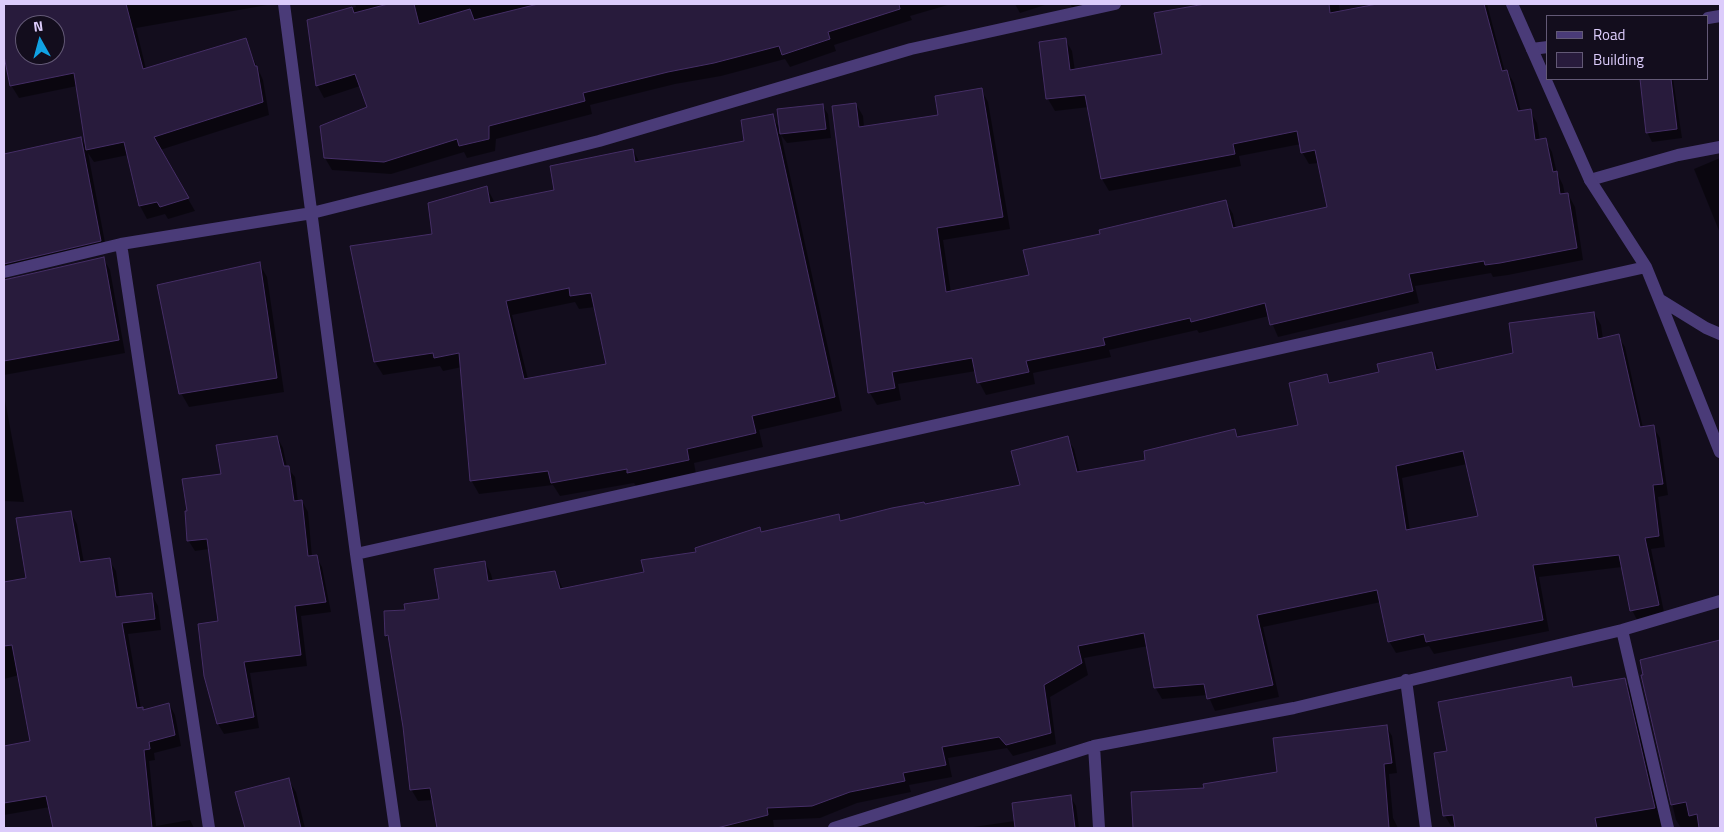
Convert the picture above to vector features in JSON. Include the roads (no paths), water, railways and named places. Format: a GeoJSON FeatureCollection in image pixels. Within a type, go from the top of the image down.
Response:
{"type":"FeatureCollection","features":[{"type":"Feature","properties":{"kind":"street"},"geometry":{"type":"LineString","coordinates":[[284,4],[356,554],[395,828]]}},
{"type":"Feature","properties":{"kind":"street"},"geometry":{"type":"LineString","coordinates":[[4,272],[121,244],[312,213],[600,141],[911,49],[1115,4]]}},
{"type":"Feature","properties":{"kind":"street"},"geometry":{"type":"LineString","coordinates":[[1512,4],[1590,180],[1646,267],[1720,452]]}},
{"type":"Feature","properties":{"kind":"street"},"geometry":{"type":"LineString","coordinates":[[1532,49],[1546,47]]}},
{"type":"Feature","properties":{"kind":"street"},"geometry":{"type":"LineString","coordinates":[[1590,180],[1678,155],[1720,148]]}},
{"type":"Feature","properties":{"kind":"street"},"geometry":{"type":"LineString","coordinates":[[121,244],[209,828]]}},
{"type":"Feature","properties":{"kind":"street"},"geometry":{"type":"LineString","coordinates":[[356,554],[1646,267]]}},
{"type":"Feature","properties":{"kind":"street"},"geometry":{"type":"LineString","coordinates":[[1659,299],[1706,328],[1720,334]]}},
{"type":"Feature","properties":{"kind":"street"},"geometry":{"type":"LineString","coordinates":[[834,828],[1094,746],[1294,708],[1622,630],[1720,602]]}},
{"type":"Feature","properties":{"kind":"street"},"geometry":{"type":"LineString","coordinates":[[1622,630],[1668,828]]}},
{"type":"Feature","properties":{"kind":"street"},"geometry":{"type":"LineString","coordinates":[[1406,680],[1426,828]]}},
{"type":"Feature","properties":{"kind":"street"},"geometry":{"type":"LineString","coordinates":[[1094,746],[1099,828]]}}]}
